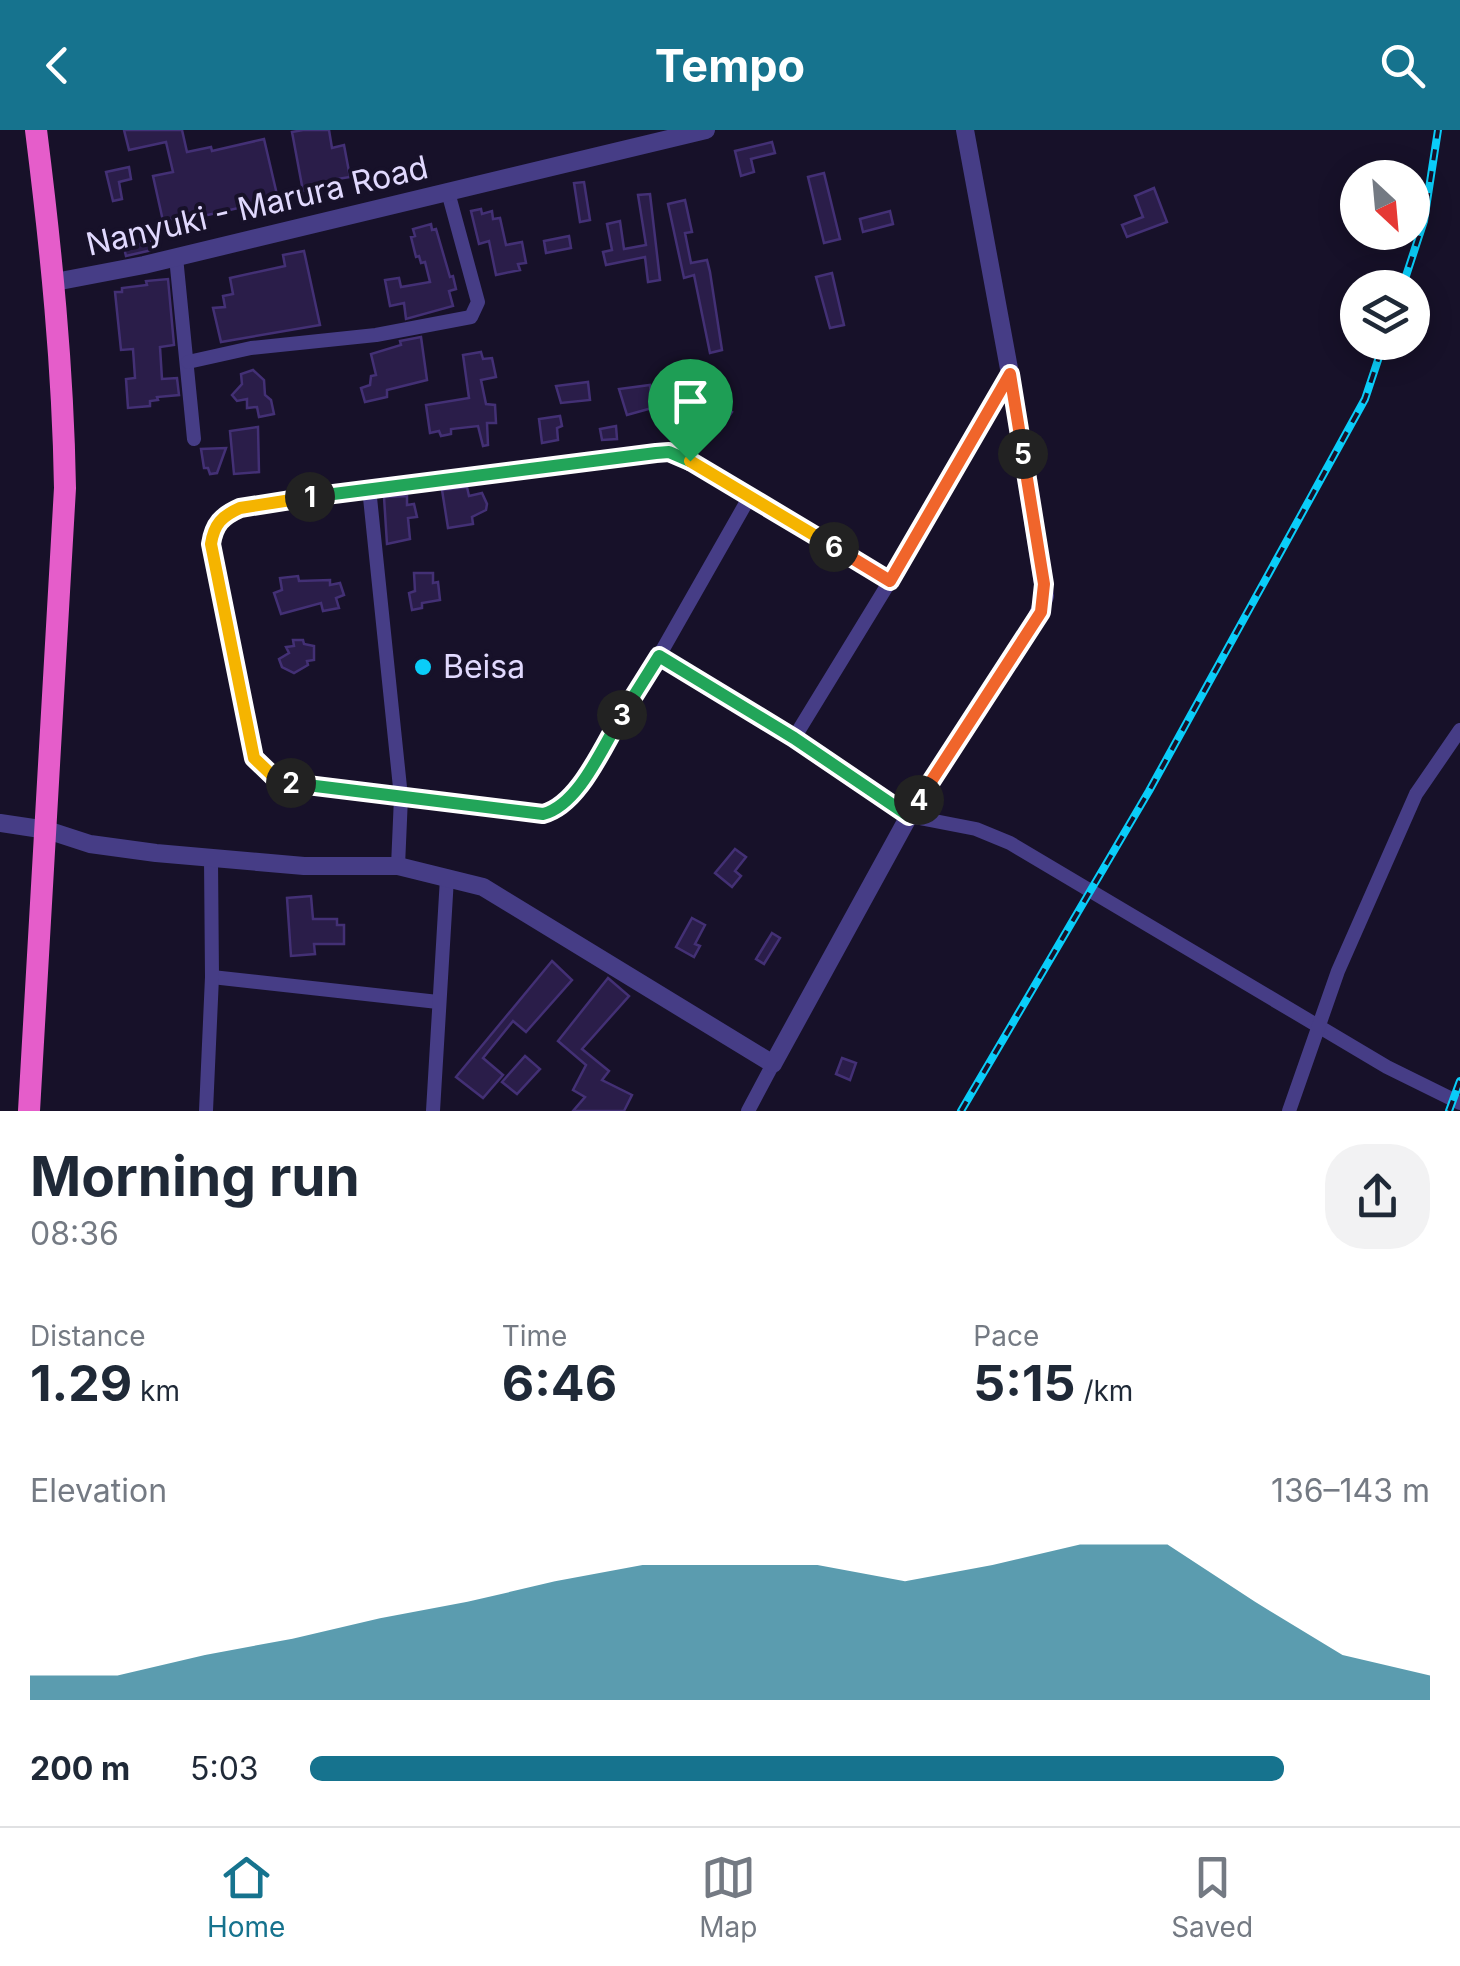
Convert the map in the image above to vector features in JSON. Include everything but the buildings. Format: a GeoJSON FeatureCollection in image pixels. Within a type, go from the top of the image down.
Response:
{"type":"FeatureCollection","features":[{"type":"Feature","properties":{"kind":"highway"},"geometry":{"type":"LineString","coordinates":[[30,1111],[65,488],[64,398],[55,282],[36,130]]}},
{"type":"Feature","properties":{"kind":"street","name":"Nanyuki - Marura Road"},"geometry":{"type":"LineString","coordinates":[[55,282],[176,257],[706,130]]}},
{"type":"Feature","properties":{"kind":"street"},"geometry":{"type":"LineString","coordinates":[[748,1111],[909,816],[1035,622],[1045,596],[1010,374],[964,130]]}},
{"type":"Feature","properties":{"kind":"street"},"geometry":{"type":"LineString","coordinates":[[188,362],[251,348],[376,334],[471,316],[478,302],[448,192]]}},
{"type":"Feature","properties":{"kind":"street"},"geometry":{"type":"LineString","coordinates":[[176,257],[194,438]]}},
{"type":"Feature","properties":{"kind":"street"},"geometry":{"type":"LineString","coordinates":[[794,738],[1010,374]]}},
{"type":"Feature","properties":{"kind":"street"},"geometry":{"type":"LineString","coordinates":[[750,496],[572,798],[556,811],[543,814],[278,781],[260,767],[251,747],[211,544],[220,519],[240,508],[369,488],[669,452],[750,496],[890,581]]}},
{"type":"Feature","properties":{"kind":"street"},"geometry":{"type":"LineString","coordinates":[[369,488],[401,797],[398,866]]}},
{"type":"Feature","properties":{"kind":"street"},"geometry":{"type":"LineString","coordinates":[[659,656],[794,738],[909,816],[976,828],[1010,843],[1386,1067],[1460,1103]]}},
{"type":"Feature","properties":{"kind":"street"},"geometry":{"type":"LineString","coordinates":[[1289,1111],[1338,971],[1416,794],[1460,730]]}},
{"type":"Feature","properties":{"kind":"street"},"geometry":{"type":"LineString","coordinates":[[0,823],[47,830],[90,844],[211,860],[304,866],[398,866],[482,887],[772,1064]]}},
{"type":"Feature","properties":{"kind":"street"},"geometry":{"type":"LineString","coordinates":[[206,1111],[212,977],[211,860]]}},
{"type":"Feature","properties":{"kind":"street"},"geometry":{"type":"LineString","coordinates":[[433,1111],[446,878]]}},
{"type":"Feature","properties":{"kind":"street"},"geometry":{"type":"LineString","coordinates":[[212,977],[438,1002]]}},
{"type":"Feature","properties":{"kind":"railway"},"geometry":{"type":"LineString","coordinates":[[1408,270],[1424,221],[1438,130]]}},
{"type":"Feature","properties":{"kind":"railway"},"geometry":{"type":"LineString","coordinates":[[961,1111],[1149,791],[1365,399],[1378,360]]}},
{"type":"Feature","properties":{"kind":"railway"},"geometry":{"type":"LineString","coordinates":[[1449,1111],[1460,1081]]}},
{"type":"Feature","properties":{"kind":"place","name":"Beisa"},"geometry":{"type":"Point","coordinates":[423,667]}},
{"type":"Feature","properties":{"kind":"route"},"geometry":{"type":"LineString","coordinates":[[1010,374],[1045,596],[1035,622],[909,816],[794,738],[659,656],[572,798],[556,811],[543,814],[278,781],[260,767],[251,747],[211,544],[220,519],[254,505],[512,470],[669,452],[690,461],[890,581],[1010,374]]}}]}
